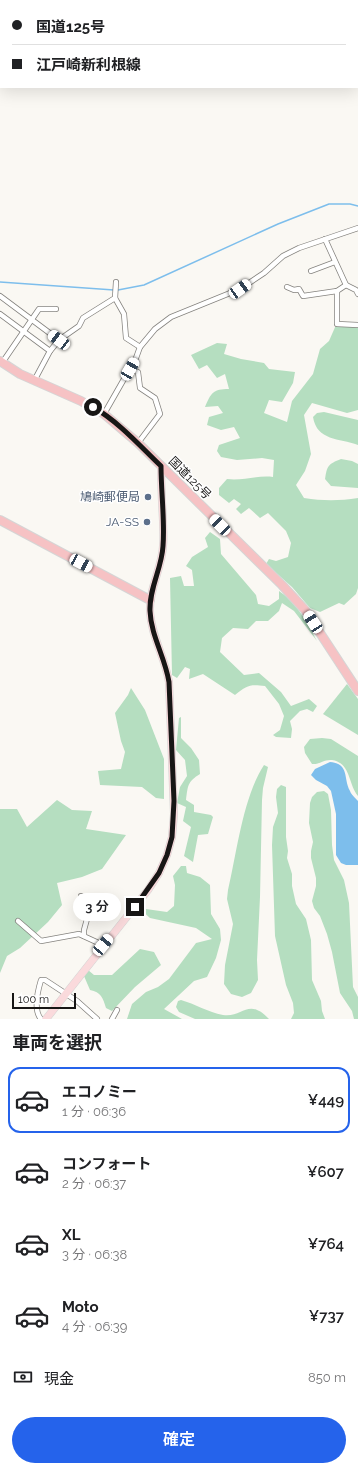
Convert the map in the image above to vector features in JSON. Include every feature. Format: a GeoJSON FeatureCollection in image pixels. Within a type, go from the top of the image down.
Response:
{"type":"FeatureCollection","features":[{"type":"Feature","properties":{"kind":"highway","name":"国道125号"},"geometry":{"type":"LineString","coordinates":[[1,362],[20,374],[104,414],[138,443],[282,585],[305,610],[358,691]]}},
{"type":"Feature","properties":{"kind":"highway"},"geometry":{"type":"LineString","coordinates":[[0,520],[150,600]]}},
{"type":"Feature","properties":{"kind":"main road"},"geometry":{"type":"LineString","coordinates":[[46,1019],[103,945],[135,907],[159,873],[168,851],[173,826],[174,801],[169,682],[166,668],[152,627],[150,609],[150,600],[163,546],[161,466]]}},
{"type":"Feature","properties":{"kind":"street"},"geometry":{"type":"LineString","coordinates":[[104,414],[136,358],[140,347],[155,329],[171,317],[240,289],[264,273],[283,256],[299,248],[358,228]]}},
{"type":"Feature","properties":{"kind":"street"},"geometry":{"type":"LineString","coordinates":[[325,239],[346,285],[356,290],[358,294]]}},
{"type":"Feature","properties":{"kind":"street"},"geometry":{"type":"LineString","coordinates":[[311,271],[335,262]]}},
{"type":"Feature","properties":{"kind":"street"},"geometry":{"type":"LineString","coordinates":[[116,282],[115,298],[124,314],[126,338],[140,347]]}},
{"type":"Feature","properties":{"kind":"street"},"geometry":{"type":"LineString","coordinates":[[287,286],[294,290],[299,289],[303,296],[337,291],[346,285]]}},
{"type":"Feature","properties":{"kind":"street"},"geometry":{"type":"LineString","coordinates":[[337,291],[337,324],[358,325]]}},
{"type":"Feature","properties":{"kind":"street"},"geometry":{"type":"LineString","coordinates":[[0,296],[59,340]]}},
{"type":"Feature","properties":{"kind":"street"},"geometry":{"type":"LineString","coordinates":[[34,381],[50,351],[59,340],[78,326],[84,318],[115,298]]}},
{"type":"Feature","properties":{"kind":"street"},"geometry":{"type":"LineString","coordinates":[[1,362],[39,309],[56,309]]}},
{"type":"Feature","properties":{"kind":"street"},"geometry":{"type":"LineString","coordinates":[[0,314],[50,351]]}},
{"type":"Feature","properties":{"kind":"street"},"geometry":{"type":"LineString","coordinates":[[130,369],[138,372],[140,388],[155,398],[160,414],[138,443]]}},
{"type":"Feature","properties":{"kind":"street"},"geometry":{"type":"LineString","coordinates":[[81,896],[82,914],[87,919],[84,936]]}},
{"type":"Feature","properties":{"kind":"street"},"geometry":{"type":"LineString","coordinates":[[18,921],[40,941],[79,934],[103,945]]}},
{"type":"Feature","properties":{"kind":"street"},"geometry":{"type":"LineString","coordinates":[[41,1019],[38,1016],[37,1005],[38,990],[41,980],[45,980],[77,1000],[97,1019]]}},
{"type":"Feature","properties":{"kind":"street"},"geometry":{"type":"LineString","coordinates":[[112,1019],[117,1010]]}},
{"type":"Feature","properties":{"kind":"green space"},"geometry":{"type":"Polygon","coordinates":[[[336,325],[358,326],[358,410],[347,413],[312,403],[304,415],[311,454],[305,471],[296,485],[304,498],[318,500],[344,500],[358,498],[358,588],[356,594],[344,605],[339,603],[320,612],[310,608],[292,587],[266,564],[269,559],[276,561],[288,557],[291,543],[286,531],[268,513],[260,518],[249,508],[241,514],[236,509],[241,504],[234,499],[229,503],[219,495],[219,488],[227,479],[273,477],[274,460],[262,458],[237,460],[221,457],[217,451],[219,445],[240,438],[234,427],[221,430],[207,425],[209,417],[223,413],[218,406],[205,407],[213,393],[219,390],[229,389],[225,374],[217,378],[207,365],[199,369],[191,355],[217,343],[227,344],[224,354],[264,363],[269,369],[295,372],[293,383],[282,402],[269,400],[264,413],[287,422],[292,401],[313,374],[320,349],[329,341],[336,325]]]}},
{"type":"Feature","properties":{"kind":"green space"},"geometry":{"type":"Polygon","coordinates":[[[324,412],[358,420],[358,445],[324,435],[319,431],[315,425],[313,417],[317,413],[324,412]]]}},
{"type":"Feature","properties":{"kind":"green space"},"geometry":{"type":"Polygon","coordinates":[[[341,459],[358,464],[358,488],[331,486],[325,479],[329,466],[333,462],[341,459]]]}},
{"type":"Feature","properties":{"kind":"green space"},"geometry":{"type":"Polygon","coordinates":[[[210,532],[220,539],[221,554],[256,595],[258,604],[269,606],[279,599],[279,591],[296,607],[317,641],[294,611],[282,603],[279,611],[268,621],[256,621],[248,629],[233,628],[222,638],[220,652],[244,675],[259,673],[281,692],[291,706],[309,699],[317,706],[313,712],[307,709],[300,711],[290,721],[292,729],[291,738],[276,737],[273,735],[280,730],[284,716],[279,704],[265,686],[249,686],[235,695],[203,674],[189,679],[190,669],[185,667],[177,678],[172,675],[170,578],[181,576],[184,586],[194,586],[192,570],[186,566],[192,557],[208,547],[205,538],[210,532]]]}},
{"type":"Feature","properties":{"kind":"green space"},"geometry":{"type":"Polygon","coordinates":[[[347,684],[358,699],[358,735],[323,714],[347,684]]]}},
{"type":"Feature","properties":{"kind":"green space"},"geometry":{"type":"Polygon","coordinates":[[[131,688],[145,710],[164,759],[164,799],[156,798],[142,787],[100,785],[98,771],[121,769],[125,752],[115,713],[128,695],[131,688]]]}},
{"type":"Feature","properties":{"kind":"green space"},"geometry":{"type":"Polygon","coordinates":[[[181,717],[181,738],[191,748],[199,760],[200,774],[190,782],[186,800],[194,805],[194,812],[211,815],[213,817],[208,834],[198,835],[193,862],[184,856],[191,827],[183,821],[186,807],[177,803],[180,787],[187,776],[185,760],[176,750],[179,718],[181,717]]]}},
{"type":"Feature","properties":{"kind":"green space"},"geometry":{"type":"Polygon","coordinates":[[[310,739],[331,739],[358,756],[358,796],[343,765],[332,760],[312,764],[305,753],[304,747],[310,739]]]}},
{"type":"Feature","properties":{"kind":"green space"},"geometry":{"type":"Polygon","coordinates":[[[264,765],[268,767],[262,800],[257,960],[258,980],[251,993],[242,997],[231,994],[224,984],[225,965],[233,924],[227,899],[246,809],[257,778],[264,765]]]}},
{"type":"Feature","properties":{"kind":"green space"},"geometry":{"type":"Polygon","coordinates":[[[281,785],[286,787],[287,858],[292,874],[292,886],[296,904],[306,919],[311,940],[312,980],[321,1001],[325,1019],[291,1019],[294,1013],[293,1003],[286,985],[275,936],[272,845],[273,827],[278,813],[276,797],[277,789],[281,785]]]}},
{"type":"Feature","properties":{"kind":"green space"},"geometry":{"type":"Polygon","coordinates":[[[324,791],[328,794],[331,810],[334,860],[344,880],[349,903],[353,987],[358,997],[358,1019],[354,1019],[352,1011],[340,993],[327,934],[312,901],[316,886],[316,878],[311,858],[313,842],[309,823],[310,803],[312,797],[317,792],[324,791]]]}},
{"type":"Feature","properties":{"kind":"green space"},"geometry":{"type":"Polygon","coordinates":[[[57,800],[72,810],[92,811],[86,829],[126,835],[102,869],[82,877],[57,883],[62,905],[48,922],[20,948],[7,956],[0,973],[0,809],[17,809],[27,827],[57,800]]]}},
{"type":"Feature","properties":{"kind":"green space"},"geometry":{"type":"Polygon","coordinates":[[[181,866],[186,866],[187,873],[200,877],[210,885],[211,914],[220,929],[221,940],[216,958],[207,977],[194,981],[164,1009],[182,1019],[127,1019],[132,1004],[146,992],[158,987],[169,979],[196,943],[212,939],[196,928],[150,918],[139,908],[167,912],[174,906],[175,885],[173,876],[181,866]]]}},
{"type":"Feature","properties":{"kind":"green space"},"geometry":{"type":"Polygon","coordinates":[[[140,949],[154,952],[161,965],[135,987],[112,1011],[106,1008],[101,996],[97,992],[90,990],[84,976],[88,970],[94,975],[112,975],[140,949]]]}},
{"type":"Feature","properties":{"kind":"green space"},"geometry":{"type":"Polygon","coordinates":[[[181,1000],[223,1015],[236,1014],[250,1009],[256,1010],[269,1019],[195,1019],[179,1012],[176,1007],[178,1001],[181,1000]]]}},
{"type":"Feature","properties":{"kind":"water"},"geometry":{"type":"Polygon","coordinates":[[[330,762],[341,766],[345,772],[348,786],[353,796],[358,801],[358,865],[346,865],[341,863],[336,855],[336,814],[331,791],[327,786],[316,780],[311,775],[315,769],[330,762]]]}},
{"type":"Feature","properties":{"kind":"waterway"},"geometry":{"type":"LineString","coordinates":[[118,290],[144,285],[278,224],[329,204],[350,204],[358,206]]}},
{"type":"Feature","properties":{"kind":"waterway"},"geometry":{"type":"LineString","coordinates":[[0,282],[114,290]]}},
{"type":"Feature","properties":{"kind":"place","name":"鳩崎郵便局"},"geometry":{"type":"Point","coordinates":[148,497]}},
{"type":"Feature","properties":{"kind":"place","name":"JA-SS"},"geometry":{"type":"Point","coordinates":[147,522]}},
{"type":"Feature","properties":{"kind":"route"},"geometry":{"type":"LineString","coordinates":[[93,407],[115,423],[161,466],[163,546],[150,600],[150,617],[156,642],[166,668],[169,682],[174,801],[173,826],[170,846],[159,873],[135,907]]}}]}
